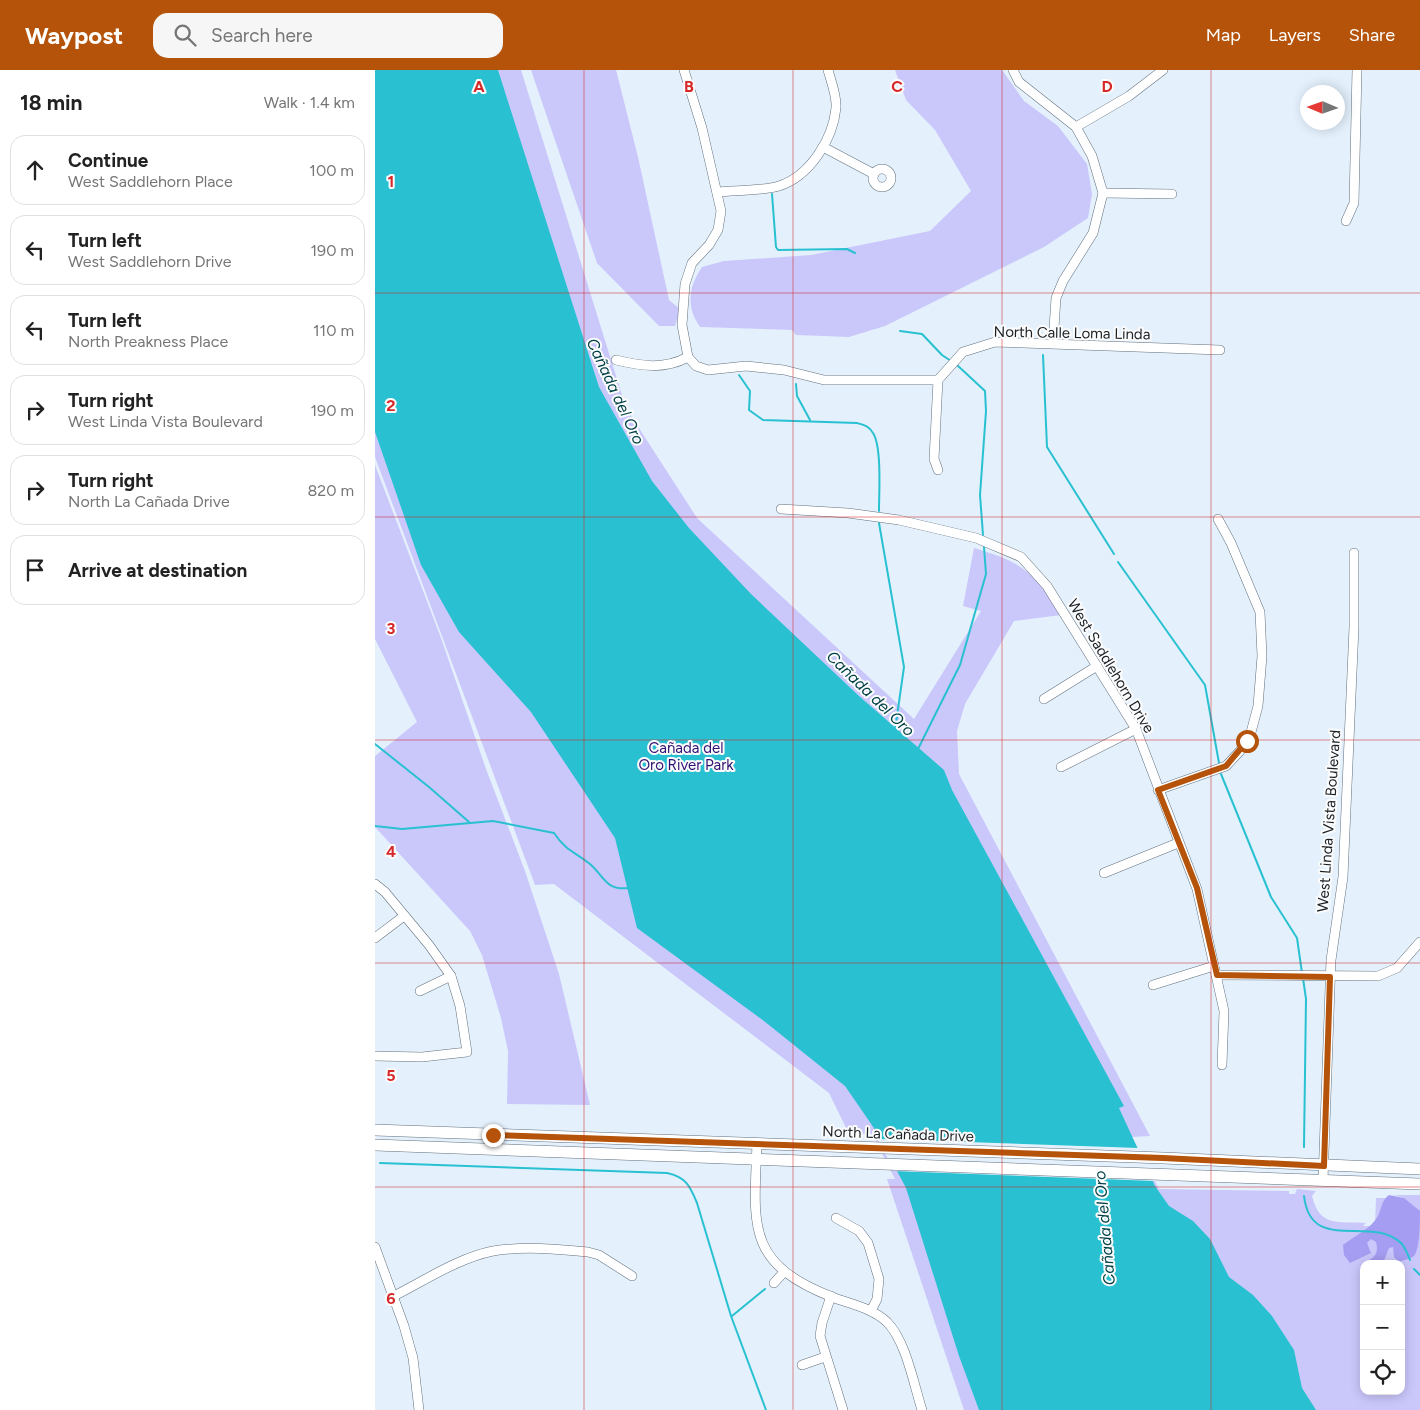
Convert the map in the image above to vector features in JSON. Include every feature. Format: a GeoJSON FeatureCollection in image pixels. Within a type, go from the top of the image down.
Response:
{"type":"FeatureCollection","features":[{"type":"Feature","properties":{"kind":"main road","name":"North La Cañada Drive"},"geometry":{"type":"LineString","coordinates":[[375,1130],[1420,1169]]}},
{"type":"Feature","properties":{"kind":"main road","name":"North La Cañada Drive"},"geometry":{"type":"LineString","coordinates":[[375,1145],[1171,1173],[1420,1184]]}},
{"type":"Feature","properties":{"kind":"street"},"geometry":{"type":"LineString","coordinates":[[684,70],[702,128],[721,211],[718,230],[709,245],[692,263],[685,284],[683,325],[688,357],[696,366],[708,370],[746,366],[784,370],[824,380],[938,380],[934,459],[938,470]]}},
{"type":"Feature","properties":{"kind":"street"},"geometry":{"type":"LineString","coordinates":[[717,192],[779,186],[803,172],[823,147],[830,133],[836,107],[828,70]]}},
{"type":"Feature","properties":{"kind":"street"},"geometry":{"type":"LineString","coordinates":[[1013,70],[1019,82],[1076,127],[1092,156],[1103,193],[1093,233],[1063,281],[1056,298],[1053,343]]}},
{"type":"Feature","properties":{"kind":"street"},"geometry":{"type":"LineString","coordinates":[[1076,127],[1129,96],[1163,70]]}},
{"type":"Feature","properties":{"kind":"street"},"geometry":{"type":"LineString","coordinates":[[1346,221],[1354,203],[1357,70]]}},
{"type":"Feature","properties":{"kind":"street"},"geometry":{"type":"LineString","coordinates":[[823,147],[874,174]]}},
{"type":"Feature","properties":{"kind":"street"},"geometry":{"type":"LineString","coordinates":[[1103,193],[1172,194]]}},
{"type":"Feature","properties":{"kind":"street","name":"North Calle Loma Linda"},"geometry":{"type":"LineString","coordinates":[[938,380],[963,352],[995,342],[1220,350]]}},
{"type":"Feature","properties":{"kind":"street"},"geometry":{"type":"LineString","coordinates":[[616,360],[639,366],[659,366],[675,364],[688,357]]}},
{"type":"Feature","properties":{"kind":"street","name":"West Saddlehorn Drive"},"geometry":{"type":"LineString","coordinates":[[781,509],[848,513],[901,520],[976,538],[1021,557],[1047,586],[1136,730],[1197,888],[1224,1011],[1222,1065]]}},
{"type":"Feature","properties":{"kind":"street"},"geometry":{"type":"LineString","coordinates":[[1158,790],[1226,766],[1241,751],[1250,736],[1259,706],[1262,656],[1260,612],[1231,543],[1218,519]]}},
{"type":"Feature","properties":{"kind":"street","name":"West Linda Vista Boulevard"},"geometry":{"type":"LineString","coordinates":[[1323,1180],[1330,977],[1343,877],[1355,601],[1354,553]]}},
{"type":"Feature","properties":{"kind":"street"},"geometry":{"type":"LineString","coordinates":[[1044,699],[1097,666]]}},
{"type":"Feature","properties":{"kind":"street"},"geometry":{"type":"LineString","coordinates":[[1061,766],[1136,730]]}},
{"type":"Feature","properties":{"kind":"street"},"geometry":{"type":"LineString","coordinates":[[1104,873],[1179,843]]}},
{"type":"Feature","properties":{"kind":"street"},"geometry":{"type":"LineString","coordinates":[[375,884],[385,892],[439,957],[451,976],[460,1006],[467,1052],[429,1056],[375,1056]]}},
{"type":"Feature","properties":{"kind":"street"},"geometry":{"type":"LineString","coordinates":[[375,938],[404,916]]}},
{"type":"Feature","properties":{"kind":"street"},"geometry":{"type":"LineString","coordinates":[[1153,985],[1215,970],[1303,976],[1369,977],[1388,973],[1405,960],[1420,942]]}},
{"type":"Feature","properties":{"kind":"street"},"geometry":{"type":"LineString","coordinates":[[420,991],[451,976]]}},
{"type":"Feature","properties":{"kind":"street"},"geometry":{"type":"LineString","coordinates":[[757,1143],[755,1210],[758,1232],[767,1251],[784,1272],[795,1280],[871,1311],[886,1322],[898,1338],[922,1410]]}},
{"type":"Feature","properties":{"kind":"street"},"geometry":{"type":"LineString","coordinates":[[836,1218],[859,1231],[868,1243],[879,1279],[877,1299],[871,1311]]}},
{"type":"Feature","properties":{"kind":"street"},"geometry":{"type":"LineString","coordinates":[[375,1247],[413,1358],[419,1410]]}},
{"type":"Feature","properties":{"kind":"street"},"geometry":{"type":"LineString","coordinates":[[392,1296],[460,1263],[494,1251],[589,1252],[606,1259],[632,1276]]}},
{"type":"Feature","properties":{"kind":"street"},"geometry":{"type":"LineString","coordinates":[[774,1283],[784,1272]]}},
{"type":"Feature","properties":{"kind":"street"},"geometry":{"type":"LineString","coordinates":[[831,1296],[821,1330],[825,1357],[843,1410]]}},
{"type":"Feature","properties":{"kind":"street"},"geometry":{"type":"LineString","coordinates":[[802,1365],[825,1357]]}},
{"type":"Feature","properties":{"kind":"green space","name":"Cañada del Oro River Park"},"geometry":{"type":"Polygon","coordinates":[[[375,70],[521,70],[626,408],[697,518],[914,719],[981,611],[963,606],[974,548],[1016,564],[1043,588],[1061,615],[1014,621],[965,704],[957,731],[959,774],[1150,1136],[1132,1137],[1159,1189],[1289,1191],[1289,1194],[1295,1194],[1297,1189],[1316,1191],[1312,1196],[1315,1206],[1325,1218],[1339,1222],[1366,1223],[1363,1226],[1375,1226],[1376,1198],[1404,1198],[1394,1195],[1420,1195],[1420,1410],[964,1410],[887,1179],[895,1179],[872,1134],[849,1134],[829,1093],[554,884],[535,885],[375,457],[375,70]]]}},
{"type":"Feature","properties":{"kind":"green space"},"geometry":{"type":"Polygon","coordinates":[[[531,70],[616,70],[638,157],[669,300],[680,309],[675,326],[659,326],[597,263],[531,70]]]}},
{"type":"Feature","properties":{"kind":"green space"},"geometry":{"type":"Polygon","coordinates":[[[895,70],[1002,70],[1024,101],[1058,126],[1087,164],[1092,194],[1088,218],[1044,247],[885,326],[849,337],[796,335],[792,330],[700,327],[692,312],[691,297],[694,282],[702,267],[724,261],[811,255],[930,231],[971,191],[935,130],[906,100],[895,70]]]}},
{"type":"Feature","properties":{"kind":"green space"},"geometry":{"type":"Polygon","coordinates":[[[375,465],[441,638],[486,769],[525,871],[559,974],[590,1105],[507,1104],[508,1051],[501,1018],[482,955],[470,931],[375,827],[375,756],[417,722],[375,639],[375,465]]]}},
{"type":"Feature","properties":{"kind":"shaded area"},"geometry":{"type":"Polygon","coordinates":[[[1389,1195],[1404,1198],[1420,1211],[1419,1242],[1416,1253],[1411,1258],[1397,1260],[1394,1257],[1393,1247],[1389,1248],[1384,1260],[1369,1260],[1374,1257],[1377,1246],[1376,1242],[1371,1239],[1367,1243],[1371,1253],[1350,1263],[1344,1255],[1343,1245],[1367,1229],[1375,1221],[1386,1197],[1389,1195]]]}},
{"type":"Feature","properties":{"kind":"water","name":"Cañada del Oro River Park"},"geometry":{"type":"Polygon","coordinates":[[[375,70],[498,70],[599,387],[652,481],[689,528],[751,594],[859,696],[944,770],[952,790],[1124,1106],[1119,1108],[1155,1186],[1169,1206],[1193,1221],[1210,1239],[1229,1277],[1253,1295],[1272,1316],[1294,1350],[1302,1388],[1316,1410],[979,1410],[959,1356],[906,1188],[876,1131],[845,1086],[764,1021],[637,928],[615,838],[531,712],[459,632],[421,565],[375,432],[375,70]]]}},
{"type":"Feature","properties":{"kind":"pier"},"geometry":{"type":"Polygon","coordinates":[[[878,1139],[1139,1148],[1155,1181],[894,1171],[878,1139]]]}},
{"type":"Feature","properties":{"kind":"waterway"},"geometry":{"type":"LineString","coordinates":[[772,194],[776,247],[778,250],[847,249],[855,253]]}},
{"type":"Feature","properties":{"kind":"waterway"},"geometry":{"type":"LineString","coordinates":[[900,331],[922,334],[942,355],[951,361]]}},
{"type":"Feature","properties":{"kind":"waterway"},"geometry":{"type":"LineString","coordinates":[[1043,355],[1047,447],[1114,554]]}},
{"type":"Feature","properties":{"kind":"waterway"},"geometry":{"type":"LineString","coordinates":[[957,365],[985,391],[986,411],[980,495],[983,535]]}},
{"type":"Feature","properties":{"kind":"waterway"},"geometry":{"type":"LineString","coordinates":[[739,375],[750,391],[749,410],[763,420],[857,423],[870,429],[878,449],[879,511]]}},
{"type":"Feature","properties":{"kind":"waterway"},"geometry":{"type":"LineString","coordinates":[[796,384],[797,396],[810,420]]}},
{"type":"Feature","properties":{"kind":"waterway","name":"Cañada del Oro"},"geometry":{"type":"LineString","coordinates":[[879,523],[904,667],[895,730]]}},
{"type":"Feature","properties":{"kind":"waterway"},"geometry":{"type":"LineString","coordinates":[[918,749],[960,665],[986,574],[984,547]]}},
{"type":"Feature","properties":{"kind":"waterway"},"geometry":{"type":"LineString","coordinates":[[1118,562],[1205,685],[1219,763]]}},
{"type":"Feature","properties":{"kind":"waterway"},"geometry":{"type":"LineString","coordinates":[[375,744],[469,822]]}},
{"type":"Feature","properties":{"kind":"waterway"},"geometry":{"type":"LineString","coordinates":[[1221,774],[1271,897],[1297,938],[1302,973]]}},
{"type":"Feature","properties":{"kind":"waterway"},"geometry":{"type":"LineString","coordinates":[[375,826],[402,829],[493,821],[554,833],[563,844],[590,864],[610,885],[628,888]]}},
{"type":"Feature","properties":{"kind":"waterway"},"geometry":{"type":"LineString","coordinates":[[1303,978],[1306,999],[1304,1147]]}},
{"type":"Feature","properties":{"kind":"waterway"},"geometry":{"type":"LineString","coordinates":[[380,1163],[667,1173],[679,1177],[687,1183],[697,1203],[731,1316],[766,1410]]}},
{"type":"Feature","properties":{"kind":"waterway"},"geometry":{"type":"LineString","coordinates":[[1304,1196],[1309,1214],[1318,1224],[1330,1229],[1374,1232],[1388,1235],[1401,1243],[1410,1260]]}},
{"type":"Feature","properties":{"kind":"waterway"},"geometry":{"type":"LineString","coordinates":[[1414,1269],[1420,1275]]}},
{"type":"Feature","properties":{"kind":"waterway"},"geometry":{"type":"LineString","coordinates":[[732,1316],[765,1289]]}},
{"type":"Feature","properties":{"kind":"route"},"geometry":{"type":"LineString","coordinates":[[493,1135],[1163,1158],[1324,1166],[1330,977],[1217,975],[1197,888],[1158,790],[1226,766],[1241,751],[1247,741]]}}]}
